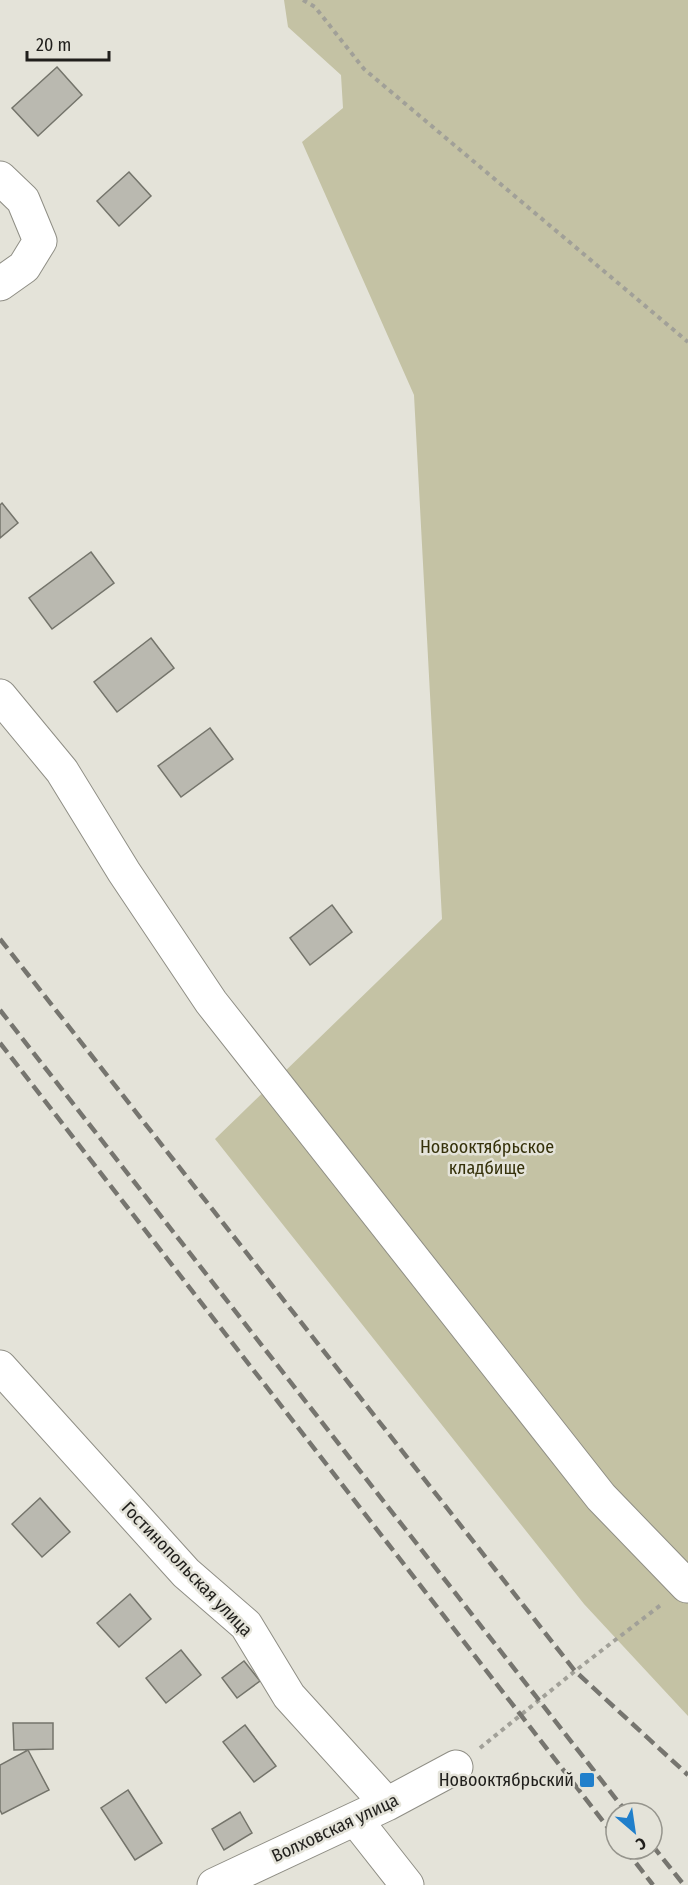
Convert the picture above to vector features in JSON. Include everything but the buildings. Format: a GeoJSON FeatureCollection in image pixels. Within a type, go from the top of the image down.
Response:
{"type":"FeatureCollection","features":[{"type":"Feature","properties":{"kind":"street"},"geometry":{"type":"LineString","coordinates":[[0,178],[23,200],[40,241],[24,267],[0,284]]}},
{"type":"Feature","properties":{"kind":"street"},"geometry":{"type":"LineString","coordinates":[[0,696],[62,771],[124,872],[211,1002],[601,1497],[687,1585]]}},
{"type":"Feature","properties":{"kind":"street","name":"Гостинопольская улица"},"geometry":{"type":"LineString","coordinates":[[0,1367],[186,1573],[246,1625],[289,1696],[387,1804]]}},
{"type":"Feature","properties":{"kind":"street","name":"Волховская улица"},"geometry":{"type":"LineString","coordinates":[[214,1885],[387,1804],[456,1767]]}},
{"type":"Feature","properties":{"kind":"street"},"geometry":{"type":"LineString","coordinates":[[355,1819],[407,1885]]}},
{"type":"Feature","properties":{"kind":"path"},"geometry":{"type":"LineString","coordinates":[[303,0],[315,7],[364,69],[688,342]]}},
{"type":"Feature","properties":{"kind":"path"},"geometry":{"type":"LineString","coordinates":[[456,1767],[687,1585]]}},
{"type":"Feature","properties":{"kind":"green space","name":"Новооктябрьское кладбище"},"geometry":{"type":"Polygon","coordinates":[[[284,0],[688,0],[688,1716],[584,1604],[215,1139],[442,919],[414,395],[302,142],[343,108],[341,75],[288,27],[284,0]]]}},
{"type":"Feature","properties":{"kind":"railway"},"geometry":{"type":"LineString","coordinates":[[0,939],[575,1671],[688,1775]]}},
{"type":"Feature","properties":{"kind":"railway"},"geometry":{"type":"LineString","coordinates":[[0,1010],[618,1801]]}},
{"type":"Feature","properties":{"kind":"railway"},"geometry":{"type":"LineString","coordinates":[[0,1043],[604,1823]]}},
{"type":"Feature","properties":{"kind":"railway"},"geometry":{"type":"LineString","coordinates":[[664,1860],[684,1885]]}},
{"type":"Feature","properties":{"kind":"railway"},"geometry":{"type":"LineString","coordinates":[[634,1861],[653,1885]]}},
{"type":"Feature","properties":{"kind":"place","name":"Новооктябрьский"},"geometry":{"type":"Point","coordinates":[587,1780]}}]}
